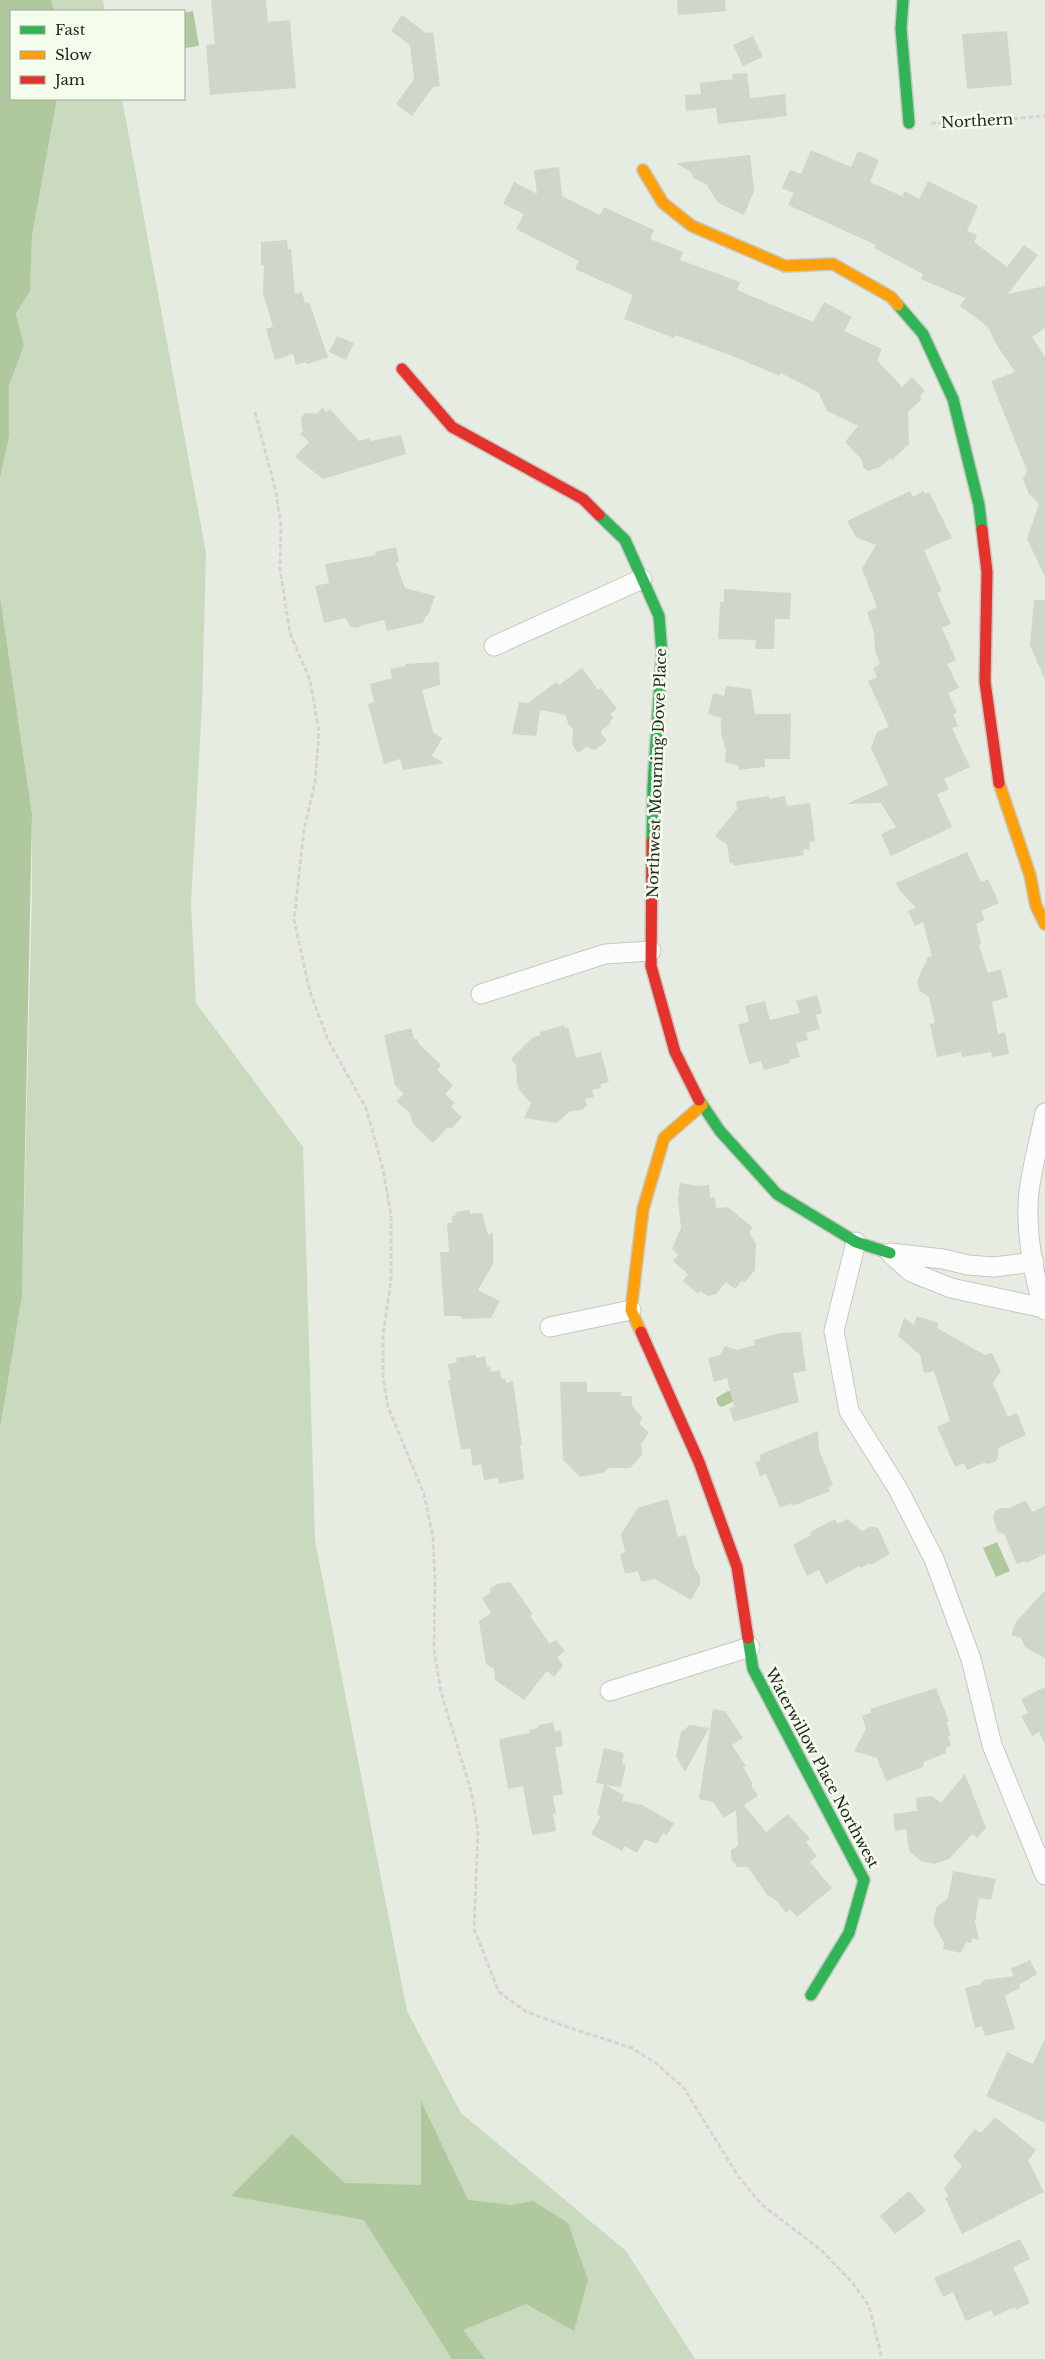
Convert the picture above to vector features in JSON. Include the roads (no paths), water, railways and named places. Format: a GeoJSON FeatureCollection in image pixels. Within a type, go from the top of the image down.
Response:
{"type":"FeatureCollection","features":[{"type":"Feature","properties":{"kind":"street"},"geometry":{"type":"LineString","coordinates":[[903,0],[901,29],[909,123]]}},
{"type":"Feature","properties":{"kind":"street"},"geometry":{"type":"LineString","coordinates":[[643,170],[663,203],[692,226],[786,266],[833,264],[891,296],[923,334],[953,399],[979,505],[987,572],[984,682],[1000,789],[1030,874],[1036,906],[1045,924]]}},
{"type":"Feature","properties":{"kind":"street","name":"Northwest Mourning Dove Place"},"geometry":{"type":"LineString","coordinates":[[402,368],[452,427],[583,499],[625,540],[659,616],[662,654],[653,786],[651,966],[675,1052],[702,1105],[720,1132],[777,1194],[856,1242],[890,1253],[944,1259],[968,1265],[994,1267],[1034,1262]]}},
{"type":"Feature","properties":{"kind":"street"},"geometry":{"type":"LineString","coordinates":[[494,646],[642,579]]}},
{"type":"Feature","properties":{"kind":"street"},"geometry":{"type":"LineString","coordinates":[[1030,874],[1045,888]]}},
{"type":"Feature","properties":{"kind":"street"},"geometry":{"type":"LineString","coordinates":[[481,994],[605,954],[651,951]]}},
{"type":"Feature","properties":{"kind":"street"},"geometry":{"type":"LineString","coordinates":[[550,1327],[631,1310],[643,1209],[664,1138],[702,1105]]}},
{"type":"Feature","properties":{"kind":"street"},"geometry":{"type":"LineString","coordinates":[[1044,1309],[1034,1262],[1029,1221],[1029,1193],[1045,1113]]}},
{"type":"Feature","properties":{"kind":"street"},"geometry":{"type":"LineString","coordinates":[[856,1242],[834,1331],[849,1411],[898,1490],[934,1559],[971,1659],[992,1745],[1045,1875]]}},
{"type":"Feature","properties":{"kind":"street","name":"Northwest Mourning Dove Place"},"geometry":{"type":"LineString","coordinates":[[890,1253],[911,1272],[950,1288],[1044,1309]]}},
{"type":"Feature","properties":{"kind":"street","name":"Waterwillow Place Northwest"},"geometry":{"type":"LineString","coordinates":[[631,1310],[699,1462],[737,1567],[753,1669],[864,1880],[849,1933],[811,1995]]}},
{"type":"Feature","properties":{"kind":"street"},"geometry":{"type":"LineString","coordinates":[[610,1691],[750,1647]]}}]}
